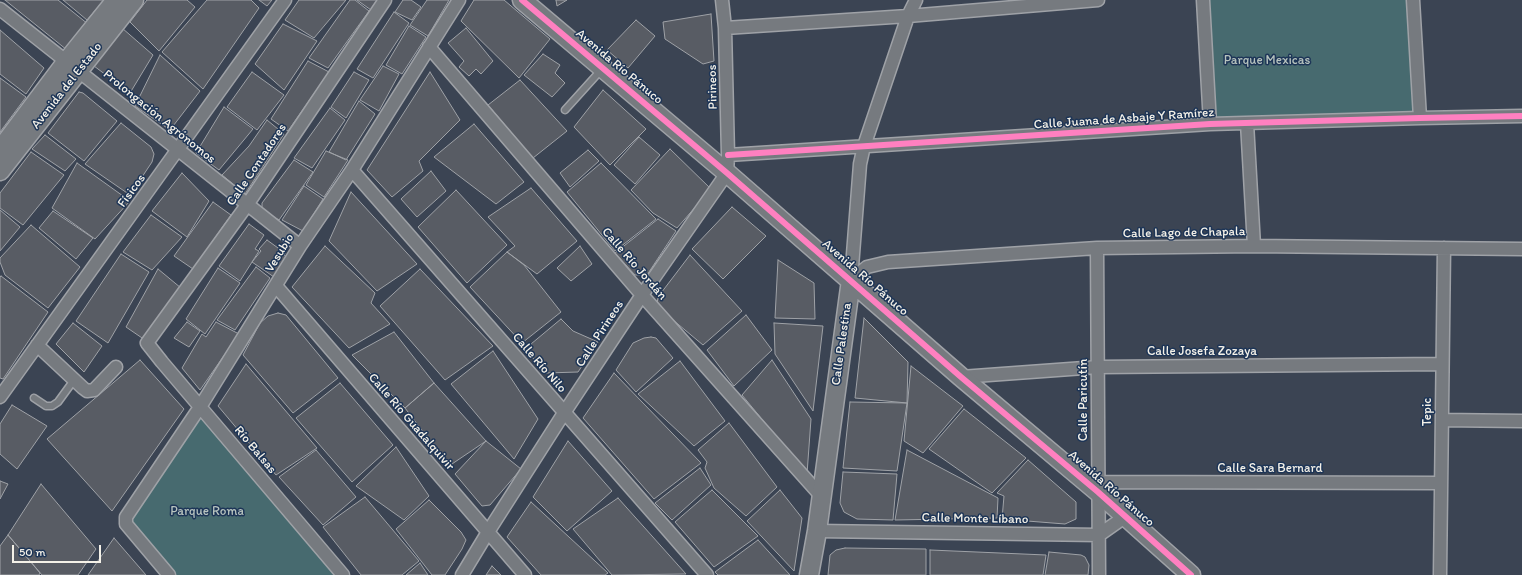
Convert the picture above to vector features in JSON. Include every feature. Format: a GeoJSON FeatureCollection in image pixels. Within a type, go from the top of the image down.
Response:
{"type":"FeatureCollection","features":[{"type":"Feature","properties":{"kind":"street","name":"Avenida del Estado"},"geometry":{"type":"LineString","coordinates":[[0,171],[73,66],[116,0]]}},
{"type":"Feature","properties":{"kind":"street","name":"Avenida del Estado"},"geometry":{"type":"LineString","coordinates":[[0,150],[73,66],[134,0]]}},
{"type":"Feature","properties":{"kind":"street","name":"Físicos"},"geometry":{"type":"LineString","coordinates":[[0,397],[285,0]]}},
{"type":"Feature","properties":{"kind":"street","name":"Calle Contadores"},"geometry":{"type":"LineString","coordinates":[[147,343],[247,205],[385,0]]}},
{"type":"Feature","properties":{"kind":"street","name":"Vesubio"},"geometry":{"type":"LineString","coordinates":[[169,575],[126,524],[125,520],[200,407],[300,246],[352,170],[459,0]]}},
{"type":"Feature","properties":{"kind":"street","name":"Avenida Río Pánuco"},"geometry":{"type":"LineString","coordinates":[[522,0],[535,6],[603,68],[728,164],[851,280],[961,377],[1098,487],[1126,516],[1191,575]]}},
{"type":"Feature","properties":{"kind":"street","name":"Pirineos"},"geometry":{"type":"LineString","coordinates":[[722,0],[725,28],[728,164]]}},
{"type":"Feature","properties":{"kind":"street","name":"Calle Palestina"},"geometry":{"type":"LineString","coordinates":[[809,575],[822,497],[851,280],[860,164],[864,146],[908,16],[916,0]]}},
{"type":"Feature","properties":{"kind":"street"},"geometry":{"type":"LineString","coordinates":[[725,28],[908,16],[1098,0]]}},
{"type":"Feature","properties":{"kind":"street"},"geometry":{"type":"LineString","coordinates":[[1203,0],[1210,124]]}},
{"type":"Feature","properties":{"kind":"street"},"geometry":{"type":"LineString","coordinates":[[1413,0],[1420,118]]}},
{"type":"Feature","properties":{"kind":"street","name":"Prolongación Agrónomos"},"geometry":{"type":"LineString","coordinates":[[0,9],[300,246]]}},
{"type":"Feature","properties":{"kind":"street","name":"Calle Río Jordán"},"geometry":{"type":"LineString","coordinates":[[429,47],[642,295],[822,497]]}},
{"type":"Feature","properties":{"kind":"street","name":"Calle Juana de Asbaje Y Ramírez"},"geometry":{"type":"LineString","coordinates":[[728,164],[864,146],[1210,124],[1522,116]]}},
{"type":"Feature","properties":{"kind":"street"},"geometry":{"type":"LineString","coordinates":[[1248,123],[1254,246]]}},
{"type":"Feature","properties":{"kind":"street","name":"Calle Pirineos"},"geometry":{"type":"LineString","coordinates":[[462,575],[564,413],[728,164]]}},
{"type":"Feature","properties":{"kind":"street","name":"Calle Río Nilo"},"geometry":{"type":"LineString","coordinates":[[352,170],[707,575]]}},
{"type":"Feature","properties":{"kind":"street","name":"Calle Lago de Chapala"},"geometry":{"type":"LineString","coordinates":[[851,280],[867,267],[888,262],[1097,248],[1254,246],[1522,249]]}},
{"type":"Feature","properties":{"kind":"street","name":"Calle Paricutín"},"geometry":{"type":"LineString","coordinates":[[1097,248],[1099,575]]}},
{"type":"Feature","properties":{"kind":"street","name":"Tepic"},"geometry":{"type":"LineString","coordinates":[[1440,575],[1444,248]]}},
{"type":"Feature","properties":{"kind":"street","name":"Calle Río Guadalquivir"},"geometry":{"type":"LineString","coordinates":[[276,286],[525,575]]}},
{"type":"Feature","properties":{"kind":"street","name":"Río Balsas"},"geometry":{"type":"LineString","coordinates":[[147,343],[343,575]]}},
{"type":"Feature","properties":{"kind":"street"},"geometry":{"type":"LineString","coordinates":[[37,345],[87,391],[94,390],[116,367]]}},
{"type":"Feature","properties":{"kind":"street","name":"Calle Josefa Zozaya"},"geometry":{"type":"LineString","coordinates":[[961,377],[1098,367],[1442,364]]}},
{"type":"Feature","properties":{"kind":"street"},"geometry":{"type":"LineString","coordinates":[[1442,420],[1522,421]]}},
{"type":"Feature","properties":{"kind":"street","name":"Calle Sara Bernard"},"geometry":{"type":"LineString","coordinates":[[1098,487],[1441,483]]}},
{"type":"Feature","properties":{"kind":"street"},"geometry":{"type":"LineString","coordinates":[[1099,535],[1126,516]]}},
{"type":"Feature","properties":{"kind":"street","name":"Calle Monte Líbano"},"geometry":{"type":"LineString","coordinates":[[817,531],[1099,535]]}},
{"type":"Feature","properties":{"kind":"lane"},"geometry":{"type":"LineString","coordinates":[[565,110],[603,68]]}},
{"type":"Feature","properties":{"kind":"lane"},"geometry":{"type":"LineString","coordinates":[[34,398],[46,406],[52,406],[58,402],[74,380]]}},
{"type":"Feature","properties":{"kind":"green space","name":"Parque Mexicas"},"geometry":{"type":"Polygon","coordinates":[[[1201,0],[1412,0],[1420,118],[1210,124],[1201,0]]]}},
{"type":"Feature","properties":{"kind":"green space","name":"Parque Roma"},"geometry":{"type":"Polygon","coordinates":[[[200,407],[344,575],[171,575],[125,520],[200,407]]]}},
{"type":"Feature","properties":{"kind":"building"},"geometry":{"type":"Polygon","coordinates":[[[5,0],[58,0],[88,24],[67,50],[5,0]]]}},
{"type":"Feature","properties":{"kind":"building"},"geometry":{"type":"Polygon","coordinates":[[[63,0],[104,0],[87,20],[63,0]]]}},
{"type":"Feature","properties":{"kind":"building"},"geometry":{"type":"Polygon","coordinates":[[[147,0],[187,0],[195,7],[159,51],[130,22],[147,0]]]}},
{"type":"Feature","properties":{"kind":"building"},"geometry":{"type":"Polygon","coordinates":[[[207,0],[251,0],[259,8],[203,89],[162,52],[207,0]]]}},
{"type":"Feature","properties":{"kind":"building"},"geometry":{"type":"Polygon","coordinates":[[[259,0],[272,0],[267,6],[259,0]]]}},
{"type":"Feature","properties":{"kind":"building"},"geometry":{"type":"Polygon","coordinates":[[[299,0],[346,0],[314,38],[285,20],[299,0]]]}},
{"type":"Feature","properties":{"kind":"building"},"geometry":{"type":"Polygon","coordinates":[[[350,0],[355,0],[369,11],[328,68],[309,58],[350,0]]]}},
{"type":"Feature","properties":{"kind":"building"},"geometry":{"type":"Polygon","coordinates":[[[357,0],[378,0],[371,10],[357,0]]]}},
{"type":"Feature","properties":{"kind":"building"},"geometry":{"type":"Polygon","coordinates":[[[403,0],[411,0],[421,7],[412,20],[395,12],[403,0]]]}},
{"type":"Feature","properties":{"kind":"building"},"geometry":{"type":"Polygon","coordinates":[[[427,0],[449,0],[428,36],[410,25],[427,0]]]}},
{"type":"Feature","properties":{"kind":"building"},"geometry":{"type":"Polygon","coordinates":[[[474,0],[504,0],[550,39],[519,78],[461,21],[474,0]]]}},
{"type":"Feature","properties":{"kind":"building"},"geometry":{"type":"Polygon","coordinates":[[[556,0],[567,0],[557,6],[556,0]]]}},
{"type":"Feature","properties":{"kind":"building"},"geometry":{"type":"Polygon","coordinates":[[[394,12],[409,23],[373,78],[357,69],[394,12]]]}},
{"type":"Feature","properties":{"kind":"building"},"geometry":{"type":"Polygon","coordinates":[[[711,14],[714,61],[703,64],[665,39],[663,22],[711,14]]]}},
{"type":"Feature","properties":{"kind":"building"},"geometry":{"type":"Polygon","coordinates":[[[636,20],[655,36],[628,68],[607,50],[636,20]]]}},
{"type":"Feature","properties":{"kind":"building"},"geometry":{"type":"Polygon","coordinates":[[[283,24],[317,41],[284,90],[255,64],[283,24]]]}},
{"type":"Feature","properties":{"kind":"building"},"geometry":{"type":"Polygon","coordinates":[[[409,26],[426,37],[402,74],[386,65],[409,26]]]}},
{"type":"Feature","properties":{"kind":"building"},"geometry":{"type":"Polygon","coordinates":[[[122,28],[153,55],[130,93],[94,66],[122,28]]]}},
{"type":"Feature","properties":{"kind":"building"},"geometry":{"type":"Polygon","coordinates":[[[466,28],[493,61],[481,74],[476,69],[469,76],[459,67],[464,61],[448,43],[466,28]]]}},
{"type":"Feature","properties":{"kind":"building"},"geometry":{"type":"Polygon","coordinates":[[[0,30],[44,68],[26,94],[0,74],[0,30]]]}},
{"type":"Feature","properties":{"kind":"building"},"geometry":{"type":"Polygon","coordinates":[[[543,54],[560,65],[555,73],[565,83],[552,97],[524,75],[543,54]]]}},
{"type":"Feature","properties":{"kind":"building"},"geometry":{"type":"Polygon","coordinates":[[[160,55],[200,91],[170,130],[135,106],[160,55]]]}},
{"type":"Feature","properties":{"kind":"building"},"geometry":{"type":"Polygon","coordinates":[[[308,61],[329,72],[288,131],[271,119],[308,61]]]}},
{"type":"Feature","properties":{"kind":"building"},"geometry":{"type":"Polygon","coordinates":[[[383,66],[399,74],[379,111],[360,100],[383,66]]]}},
{"type":"Feature","properties":{"kind":"building"},"geometry":{"type":"Polygon","coordinates":[[[252,72],[284,95],[257,130],[227,107],[252,72]]]}},
{"type":"Feature","properties":{"kind":"building"},"geometry":{"type":"Polygon","coordinates":[[[354,72],[369,80],[346,118],[331,107],[354,72]]]}},
{"type":"Feature","properties":{"kind":"building"},"geometry":{"type":"Polygon","coordinates":[[[430,72],[460,120],[419,161],[423,171],[392,197],[367,170],[430,72]]]}},
{"type":"Feature","properties":{"kind":"building"},"geometry":{"type":"Polygon","coordinates":[[[0,78],[26,97],[0,132],[0,78]]]}},
{"type":"Feature","properties":{"kind":"building"},"geometry":{"type":"Polygon","coordinates":[[[520,80],[567,131],[533,158],[488,105],[520,80]]]}},
{"type":"Feature","properties":{"kind":"building"},"geometry":{"type":"Polygon","coordinates":[[[603,90],[646,129],[610,165],[574,127],[603,90]]]}},
{"type":"Feature","properties":{"kind":"building"},"geometry":{"type":"Polygon","coordinates":[[[79,92],[83,93],[117,121],[84,161],[48,133],[79,92]]]}},
{"type":"Feature","properties":{"kind":"building"},"geometry":{"type":"Polygon","coordinates":[[[359,101],[375,114],[346,160],[329,152],[359,101]]]}},
{"type":"Feature","properties":{"kind":"building"},"geometry":{"type":"Polygon","coordinates":[[[224,107],[253,129],[219,170],[196,153],[224,107]]]}},
{"type":"Feature","properties":{"kind":"building"},"geometry":{"type":"Polygon","coordinates":[[[330,108],[345,120],[312,168],[294,158],[330,108]]]}},
{"type":"Feature","properties":{"kind":"building"},"geometry":{"type":"Polygon","coordinates":[[[267,120],[284,134],[245,194],[222,175],[249,146],[267,120]]]}},
{"type":"Feature","properties":{"kind":"building"},"geometry":{"type":"Polygon","coordinates":[[[121,123],[151,147],[154,154],[152,162],[130,195],[85,164],[121,123]]]}},
{"type":"Feature","properties":{"kind":"building"},"geometry":{"type":"Polygon","coordinates":[[[474,124],[524,182],[496,204],[434,157],[474,124]]]}},
{"type":"Feature","properties":{"kind":"building"},"geometry":{"type":"Polygon","coordinates":[[[45,135],[76,159],[65,171],[32,149],[45,135]]]}},
{"type":"Feature","properties":{"kind":"building"},"geometry":{"type":"Polygon","coordinates":[[[639,137],[660,155],[635,184],[614,165],[639,137]]]}},
{"type":"Feature","properties":{"kind":"building"},"geometry":{"type":"Polygon","coordinates":[[[670,149],[711,189],[677,228],[653,213],[631,190],[670,149]]]}},
{"type":"Feature","properties":{"kind":"building"},"geometry":{"type":"Polygon","coordinates":[[[588,150],[599,161],[570,187],[560,173],[588,150]]]}},
{"type":"Feature","properties":{"kind":"building"},"geometry":{"type":"Polygon","coordinates":[[[326,151],[348,160],[324,197],[306,185],[326,151]]]}},
{"type":"Feature","properties":{"kind":"building"},"geometry":{"type":"Polygon","coordinates":[[[31,152],[64,175],[23,225],[0,208],[0,193],[31,152]]]}},
{"type":"Feature","properties":{"kind":"building"},"geometry":{"type":"Polygon","coordinates":[[[294,160],[313,172],[279,220],[265,212],[262,208],[262,203],[294,160]]]}},
{"type":"Feature","properties":{"kind":"building"},"geometry":{"type":"Polygon","coordinates":[[[77,163],[130,201],[95,239],[52,208],[77,163]]]}},
{"type":"Feature","properties":{"kind":"building"},"geometry":{"type":"Polygon","coordinates":[[[601,163],[656,219],[615,251],[567,192],[601,163]]]}},
{"type":"Feature","properties":{"kind":"building"},"geometry":{"type":"Polygon","coordinates":[[[431,171],[446,191],[417,217],[401,199],[431,171]]]}},
{"type":"Feature","properties":{"kind":"building"},"geometry":{"type":"Polygon","coordinates":[[[182,173],[209,201],[187,237],[152,211],[182,173]]]}},
{"type":"Feature","properties":{"kind":"building"},"geometry":{"type":"Polygon","coordinates":[[[304,186],[323,199],[303,231],[282,220],[304,186]]]}},
{"type":"Feature","properties":{"kind":"building"},"geometry":{"type":"Polygon","coordinates":[[[531,188],[577,241],[537,274],[507,252],[515,246],[488,217],[531,188]]]}},
{"type":"Feature","properties":{"kind":"building"},"geometry":{"type":"Polygon","coordinates":[[[456,190],[507,245],[467,283],[418,227],[456,190]]]}},
{"type":"Feature","properties":{"kind":"building"},"geometry":{"type":"Polygon","coordinates":[[[351,192],[417,264],[377,291],[329,241],[351,192]]]}},
{"type":"Feature","properties":{"kind":"building"},"geometry":{"type":"Polygon","coordinates":[[[213,202],[231,215],[193,269],[174,256],[213,202]]]}},
{"type":"Feature","properties":{"kind":"building"},"geometry":{"type":"Polygon","coordinates":[[[732,207],[766,236],[723,279],[692,249],[732,207]]]}},
{"type":"Feature","properties":{"kind":"building"},"geometry":{"type":"Polygon","coordinates":[[[0,210],[20,227],[0,251],[0,210]]]}},
{"type":"Feature","properties":{"kind":"building"},"geometry":{"type":"Polygon","coordinates":[[[53,211],[93,238],[76,259],[39,228],[53,211]]]}},
{"type":"Feature","properties":{"kind":"building"},"geometry":{"type":"Polygon","coordinates":[[[151,215],[182,237],[152,270],[123,252],[151,215]]]}},
{"type":"Feature","properties":{"kind":"building"},"geometry":{"type":"Polygon","coordinates":[[[658,219],[676,231],[647,275],[635,275],[615,253],[658,219]]]}},
{"type":"Feature","properties":{"kind":"building"},"geometry":{"type":"Polygon","coordinates":[[[249,224],[264,235],[255,249],[259,251],[240,281],[219,266],[249,224]]]}},
{"type":"Feature","properties":{"kind":"building"},"geometry":{"type":"Polygon","coordinates":[[[31,225],[80,267],[48,308],[5,275],[0,262],[0,258],[31,225]]]}},
{"type":"Feature","properties":{"kind":"building"},"geometry":{"type":"Polygon","coordinates":[[[267,240],[285,253],[284,255],[287,257],[274,277],[252,262],[261,251],[259,249],[267,240]]]}},
{"type":"Feature","properties":{"kind":"building"},"geometry":{"type":"Polygon","coordinates":[[[325,246],[375,293],[371,303],[390,324],[349,348],[292,287],[325,246]]]}},
{"type":"Feature","properties":{"kind":"building"},"geometry":{"type":"Polygon","coordinates":[[[580,246],[592,264],[571,281],[557,268],[580,246]]]}},
{"type":"Feature","properties":{"kind":"building"},"geometry":{"type":"Polygon","coordinates":[[[507,252],[524,265],[561,312],[522,343],[470,287],[507,252]]]}},
{"type":"Feature","properties":{"kind":"building"},"geometry":{"type":"Polygon","coordinates":[[[121,254],[149,272],[108,343],[76,321],[121,254]]]}},
{"type":"Feature","properties":{"kind":"building"},"geometry":{"type":"Polygon","coordinates":[[[690,255],[742,311],[703,345],[661,310],[657,304],[658,297],[690,255]]]}},
{"type":"Feature","properties":{"kind":"building"},"geometry":{"type":"Polygon","coordinates":[[[778,260],[814,283],[815,319],[775,318],[778,260]]]}},
{"type":"Feature","properties":{"kind":"building"},"geometry":{"type":"Polygon","coordinates":[[[256,267],[270,278],[235,330],[217,320],[256,267]]]}},
{"type":"Feature","properties":{"kind":"building"},"geometry":{"type":"Polygon","coordinates":[[[218,268],[240,283],[205,334],[186,319],[218,268]]]}},
{"type":"Feature","properties":{"kind":"building"},"geometry":{"type":"Polygon","coordinates":[[[158,269],[181,288],[145,340],[126,327],[158,269]]]}},
{"type":"Feature","properties":{"kind":"building"},"geometry":{"type":"Polygon","coordinates":[[[420,269],[493,346],[445,380],[380,306],[420,269]]]}},
{"type":"Feature","properties":{"kind":"building"},"geometry":{"type":"Polygon","coordinates":[[[1,276],[48,312],[3,379],[0,378],[1,276]]]}},
{"type":"Feature","properties":{"kind":"building"},"geometry":{"type":"Polygon","coordinates":[[[278,313],[286,315],[338,378],[293,413],[243,355],[260,323],[268,316],[278,313]]]}},
{"type":"Feature","properties":{"kind":"building"},"geometry":{"type":"Polygon","coordinates":[[[746,315],[772,350],[734,386],[707,350],[746,315]]]}},
{"type":"Feature","properties":{"kind":"building"},"geometry":{"type":"Polygon","coordinates":[[[864,318],[908,362],[907,403],[855,398],[864,318]]]}},
{"type":"Feature","properties":{"kind":"building"},"geometry":{"type":"Polygon","coordinates":[[[561,319],[573,331],[598,342],[578,372],[546,373],[525,349],[561,319]]]}},
{"type":"Feature","properties":{"kind":"building"},"geometry":{"type":"Polygon","coordinates":[[[187,322],[200,331],[189,347],[174,338],[187,322]]]}},
{"type":"Feature","properties":{"kind":"building"},"geometry":{"type":"Polygon","coordinates":[[[216,322],[239,334],[200,390],[182,368],[202,334],[206,337],[216,322]]]}},
{"type":"Feature","properties":{"kind":"building"},"geometry":{"type":"Polygon","coordinates":[[[73,323],[102,346],[84,372],[56,344],[73,323]]]}},
{"type":"Feature","properties":{"kind":"building"},"geometry":{"type":"Polygon","coordinates":[[[774,323],[823,326],[813,411],[775,354],[774,323]]]}},
{"type":"Feature","properties":{"kind":"building"},"geometry":{"type":"Polygon","coordinates":[[[394,332],[434,383],[405,408],[352,355],[394,332]]]}},
{"type":"Feature","properties":{"kind":"building"},"geometry":{"type":"Polygon","coordinates":[[[644,338],[656,338],[673,358],[636,392],[616,370],[633,343],[644,338]]]}},
{"type":"Feature","properties":{"kind":"building"},"geometry":{"type":"Polygon","coordinates":[[[493,351],[538,419],[514,459],[451,384],[493,351]]]}},
{"type":"Feature","properties":{"kind":"building"},"geometry":{"type":"Polygon","coordinates":[[[140,360],[184,409],[112,511],[47,439],[140,360]]]}},
{"type":"Feature","properties":{"kind":"building"},"geometry":{"type":"Polygon","coordinates":[[[772,360],[811,419],[807,474],[742,395],[772,360]]]}},
{"type":"Feature","properties":{"kind":"building"},"geometry":{"type":"Polygon","coordinates":[[[680,361],[725,421],[694,446],[638,394],[680,361]]]}},
{"type":"Feature","properties":{"kind":"building"},"geometry":{"type":"Polygon","coordinates":[[[246,364],[317,448],[276,475],[218,406],[246,364]]]}},
{"type":"Feature","properties":{"kind":"building"},"geometry":{"type":"Polygon","coordinates":[[[911,366],[963,406],[923,453],[904,441],[911,366]]]}},
{"type":"Feature","properties":{"kind":"building"},"geometry":{"type":"Polygon","coordinates":[[[614,373],[701,463],[654,499],[583,418],[614,373]]]}},
{"type":"Feature","properties":{"kind":"building"},"geometry":{"type":"Polygon","coordinates":[[[340,383],[393,445],[352,482],[296,418],[340,383]]]}},
{"type":"Feature","properties":{"kind":"building"},"geometry":{"type":"Polygon","coordinates":[[[434,383],[486,441],[449,466],[405,408],[434,383]]]}},
{"type":"Feature","properties":{"kind":"building"},"geometry":{"type":"Polygon","coordinates":[[[850,402],[907,403],[897,471],[843,468],[850,402]]]}},
{"type":"Feature","properties":{"kind":"building"},"geometry":{"type":"Polygon","coordinates":[[[12,405],[47,426],[17,469],[0,454],[0,424],[12,405]]]}},
{"type":"Feature","properties":{"kind":"building"},"geometry":{"type":"Polygon","coordinates":[[[964,409],[1026,458],[992,493],[929,449],[964,409]]]}},
{"type":"Feature","properties":{"kind":"building"},"geometry":{"type":"Polygon","coordinates":[[[729,423],[777,487],[746,516],[714,488],[705,468],[707,462],[698,450],[729,423]]]}},
{"type":"Feature","properties":{"kind":"building"},"geometry":{"type":"Polygon","coordinates":[[[486,441],[521,469],[490,505],[482,506],[455,474],[486,441]]]}},
{"type":"Feature","properties":{"kind":"building"},"geometry":{"type":"Polygon","coordinates":[[[568,441],[612,491],[567,531],[533,497],[568,441]]]}},
{"type":"Feature","properties":{"kind":"building"},"geometry":{"type":"Polygon","coordinates":[[[396,447],[429,496],[404,520],[356,486],[396,447]]]}},
{"type":"Feature","properties":{"kind":"building"},"geometry":{"type":"Polygon","coordinates":[[[316,450],[356,497],[323,525],[279,477],[316,450]]]}},
{"type":"Feature","properties":{"kind":"building"},"geometry":{"type":"Polygon","coordinates":[[[907,450],[998,498],[997,518],[895,520],[907,450]]]}},
{"type":"Feature","properties":{"kind":"building"},"geometry":{"type":"Polygon","coordinates":[[[1028,460],[1076,502],[1076,519],[1065,524],[1002,519],[1004,496],[997,493],[1028,460]]]}},
{"type":"Feature","properties":{"kind":"building"},"geometry":{"type":"Polygon","coordinates":[[[700,468],[711,485],[672,520],[655,503],[700,468]]]}},
{"type":"Feature","properties":{"kind":"building"},"geometry":{"type":"Polygon","coordinates":[[[843,472],[897,474],[893,520],[857,519],[844,512],[840,503],[843,472]]]}},
{"type":"Feature","properties":{"kind":"building"},"geometry":{"type":"Polygon","coordinates":[[[0,481],[8,484],[0,499],[0,481]]]}},
{"type":"Feature","properties":{"kind":"building"},"geometry":{"type":"Polygon","coordinates":[[[41,484],[96,549],[78,575],[42,575],[8,535],[41,484]]]}},
{"type":"Feature","properties":{"kind":"building"},"geometry":{"type":"Polygon","coordinates":[[[712,490],[758,536],[714,567],[675,522],[712,490]]]}},
{"type":"Feature","properties":{"kind":"building"},"geometry":{"type":"Polygon","coordinates":[[[780,490],[802,518],[794,571],[747,521],[780,490]]]}},
{"type":"Feature","properties":{"kind":"building"},"geometry":{"type":"Polygon","coordinates":[[[365,497],[419,561],[402,575],[361,575],[323,527],[365,497]]]}},
{"type":"Feature","properties":{"kind":"building"},"geometry":{"type":"Polygon","coordinates":[[[618,498],[686,574],[612,575],[573,529],[618,498]]]}},
{"type":"Feature","properties":{"kind":"building"},"geometry":{"type":"Polygon","coordinates":[[[429,500],[461,532],[466,540],[462,549],[445,575],[432,575],[396,529],[429,500]]]}},
{"type":"Feature","properties":{"kind":"building"},"geometry":{"type":"Polygon","coordinates":[[[531,502],[608,573],[605,575],[541,575],[507,537],[531,502]]]}},
{"type":"Feature","properties":{"kind":"building"},"geometry":{"type":"Polygon","coordinates":[[[8,535],[40,573],[39,575],[0,575],[0,546],[8,535]]]}},
{"type":"Feature","properties":{"kind":"building"},"geometry":{"type":"Polygon","coordinates":[[[114,538],[146,575],[88,575],[114,538]]]}},
{"type":"Feature","properties":{"kind":"building"},"geometry":{"type":"Polygon","coordinates":[[[758,540],[790,575],[718,575],[715,572],[758,540]]]}},
{"type":"Feature","properties":{"kind":"building"},"geometry":{"type":"Polygon","coordinates":[[[845,548],[926,549],[926,575],[828,575],[830,555],[836,550],[845,548]]]}},
{"type":"Feature","properties":{"kind":"building"},"geometry":{"type":"Polygon","coordinates":[[[930,550],[1046,555],[1043,575],[930,575],[930,550]]]}},
{"type":"Feature","properties":{"kind":"building"},"geometry":{"type":"Polygon","coordinates":[[[1049,552],[1081,555],[1085,557],[1089,565],[1088,575],[1045,575],[1049,552]]]}},
{"type":"Feature","properties":{"kind":"building"},"geometry":{"type":"Polygon","coordinates":[[[420,563],[428,575],[406,575],[420,563]]]}},
{"type":"Feature","properties":{"kind":"building"},"geometry":{"type":"Polygon","coordinates":[[[492,566],[501,575],[486,575],[492,566]]]}},
{"type":"Feature","properties":{"kind":"cycle path"},"geometry":{"type":"LineString","coordinates":[[522,0],[727,173],[961,377],[1098,492],[1191,575]]}},
{"type":"Feature","properties":{"kind":"cycle path"},"geometry":{"type":"LineString","coordinates":[[728,155],[1210,124],[1522,116]]}}]}
